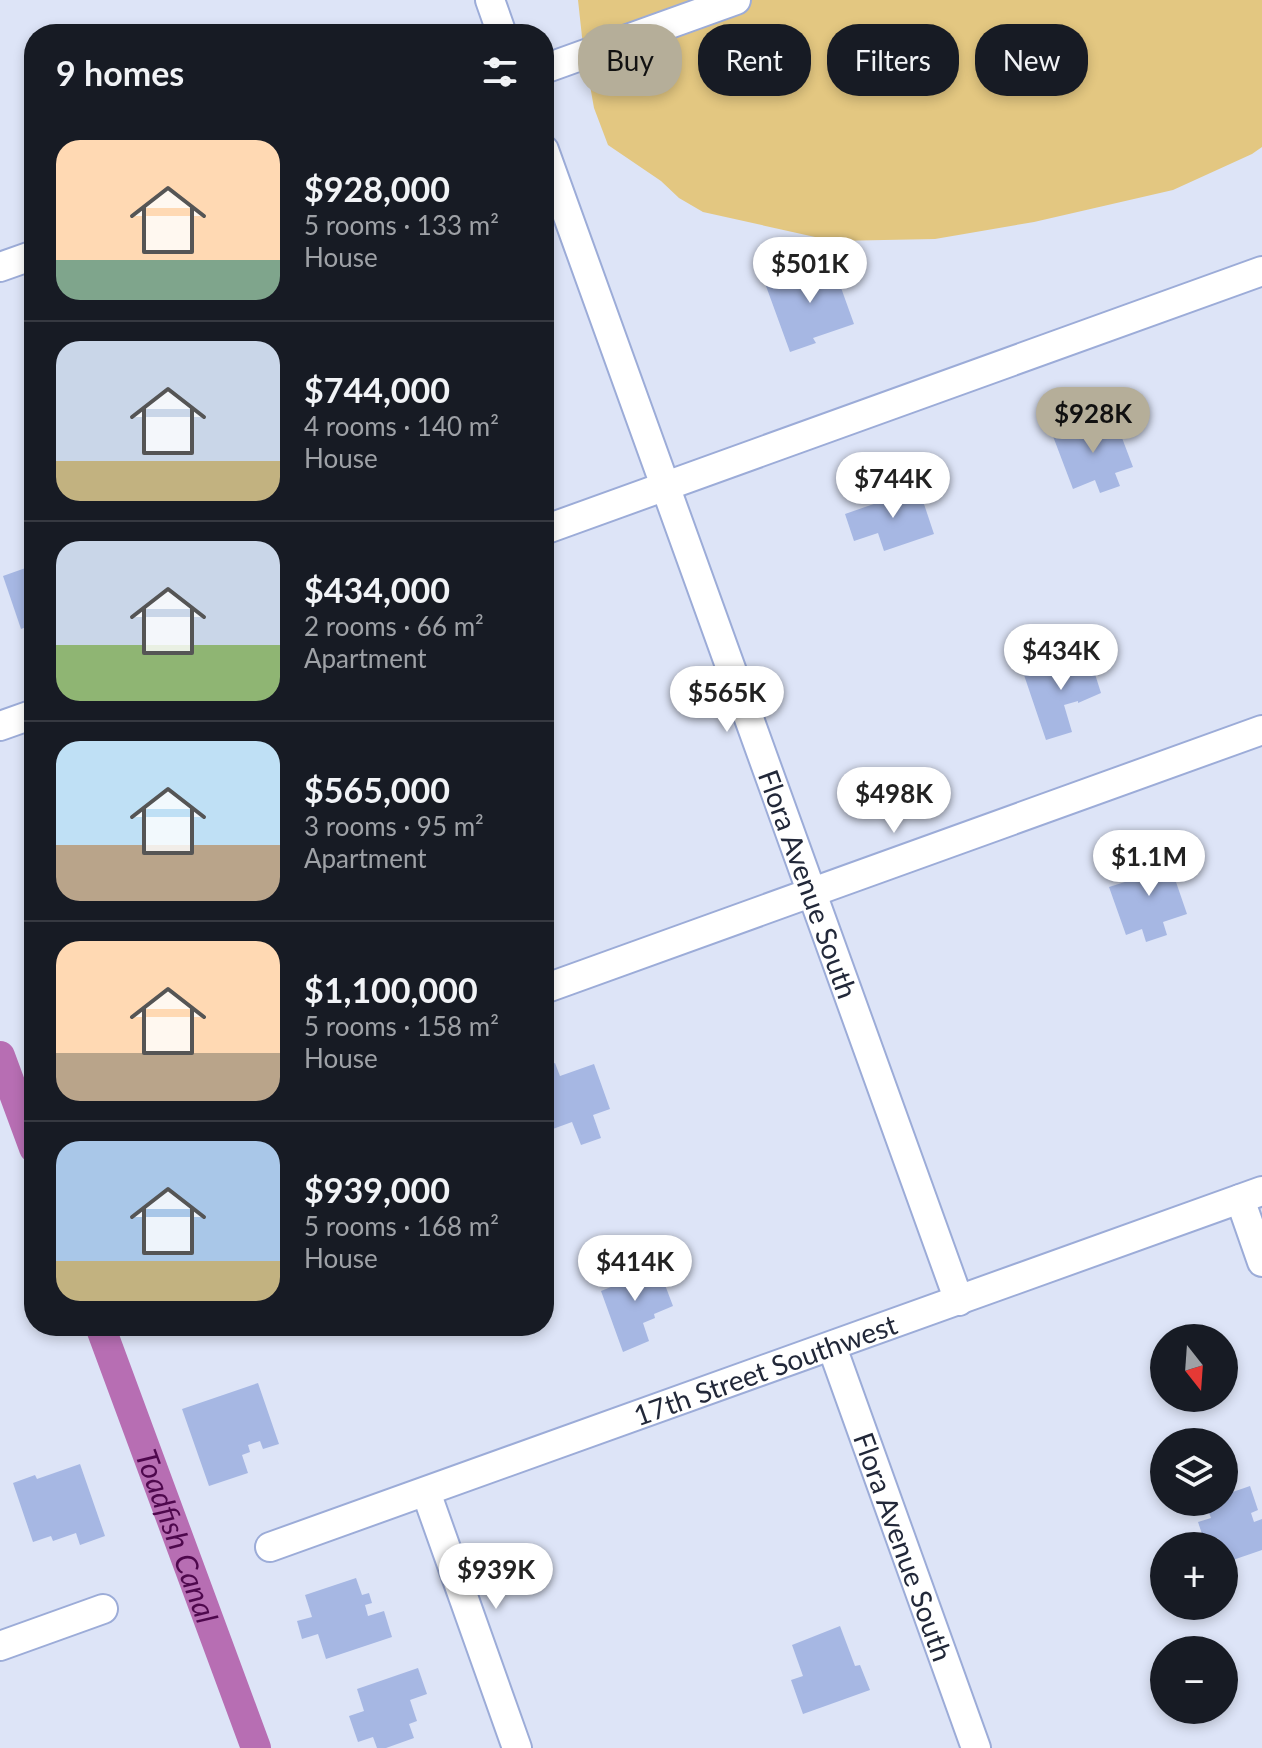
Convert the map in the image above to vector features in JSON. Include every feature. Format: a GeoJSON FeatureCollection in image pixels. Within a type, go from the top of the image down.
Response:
{"type":"FeatureCollection","features":[{"type":"Feature","properties":{"kind":"street"},"geometry":{"type":"LineString","coordinates":[[490,0],[498,24]]}},
{"type":"Feature","properties":{"kind":"street"},"geometry":{"type":"LineString","coordinates":[[554,65],[736,0]]}},
{"type":"Feature","properties":{"kind":"street","name":"Flora Avenue South"},"geometry":{"type":"LineString","coordinates":[[554,178],[959,1301]]}},
{"type":"Feature","properties":{"kind":"street"},"geometry":{"type":"LineString","coordinates":[[0,267],[24,259]]}},
{"type":"Feature","properties":{"kind":"street"},"geometry":{"type":"LineString","coordinates":[[554,526],[1262,271]]}},
{"type":"Feature","properties":{"kind":"street"},"geometry":{"type":"LineString","coordinates":[[0,726],[24,718]]}},
{"type":"Feature","properties":{"kind":"street"},"geometry":{"type":"LineString","coordinates":[[554,985],[1262,730]]}},
{"type":"Feature","properties":{"kind":"street"},"geometry":{"type":"LineString","coordinates":[[1251,1195],[1262,1262]]}},
{"type":"Feature","properties":{"kind":"street","name":"17th Street Southwest"},"geometry":{"type":"LineString","coordinates":[[270,1547],[1251,1195]]}},
{"type":"Feature","properties":{"kind":"street","name":"Flora Avenue South"},"geometry":{"type":"LineString","coordinates":[[832,1347],[976,1748]]}},
{"type":"Feature","properties":{"kind":"street"},"geometry":{"type":"LineString","coordinates":[[426,1492],[517,1748]]}},
{"type":"Feature","properties":{"kind":"street"},"geometry":{"type":"LineString","coordinates":[[0,1646],[103,1609]]}},
{"type":"Feature","properties":{"kind":"shaded area"},"geometry":{"type":"Polygon","coordinates":[[[578,0],[1262,0],[1262,147],[1173,190],[1034,222],[935,239],[833,241],[703,212],[608,145],[592,96],[682,96],[682,24],[581,24],[578,0]]]}},
{"type":"Feature","properties":{"kind":"building"},"geometry":{"type":"Polygon","coordinates":[[[830,257],[854,324],[813,338],[816,343],[790,352],[766,286],[801,274],[799,269],[830,257]]]}},
{"type":"Feature","properties":{"kind":"building"},"geometry":{"type":"Polygon","coordinates":[[[1078,421],[1082,434],[1116,422],[1133,467],[1115,473],[1120,486],[1100,493],[1095,480],[1073,489],[1051,431],[1078,421]]]}},
{"type":"Feature","properties":{"kind":"building"},"geometry":{"type":"Polygon","coordinates":[[[897,489],[899,496],[919,489],[934,534],[884,551],[878,533],[854,541],[845,514],[891,498],[889,492],[897,489]]]}},
{"type":"Feature","properties":{"kind":"building"},"geometry":{"type":"Polygon","coordinates":[[[24,569],[24,628],[21,629],[3,576],[24,569]]]}},
{"type":"Feature","properties":{"kind":"building"},"geometry":{"type":"Polygon","coordinates":[[[1088,652],[1101,693],[1078,703],[1064,705],[1072,732],[1046,740],[1024,675],[1088,652]]]}},
{"type":"Feature","properties":{"kind":"building"},"geometry":{"type":"Polygon","coordinates":[[[1165,850],[1187,914],[1163,922],[1167,935],[1146,942],[1142,929],[1126,935],[1109,887],[1144,876],[1138,860],[1165,850]]]}},
{"type":"Feature","properties":{"kind":"building"},"geometry":{"type":"Polygon","coordinates":[[[554,1063],[560,1076],[594,1064],[610,1109],[593,1115],[601,1138],[581,1145],[572,1122],[554,1129],[554,1063]]]}},
{"type":"Feature","properties":{"kind":"building"},"geometry":{"type":"Polygon","coordinates":[[[641,1261],[646,1274],[659,1269],[673,1306],[654,1314],[655,1318],[643,1323],[649,1341],[623,1352],[601,1291],[616,1285],[612,1272],[641,1261]]]}},
{"type":"Feature","properties":{"kind":"building"},"geometry":{"type":"Polygon","coordinates":[[[258,1383],[279,1444],[263,1449],[260,1441],[248,1445],[250,1452],[242,1455],[248,1473],[209,1486],[182,1409],[258,1383]]]}},
{"type":"Feature","properties":{"kind":"building"},"geometry":{"type":"Polygon","coordinates":[[[80,1464],[105,1536],[80,1545],[76,1533],[53,1541],[51,1536],[33,1542],[13,1483],[35,1475],[37,1479],[80,1464]]]}},
{"type":"Feature","properties":{"kind":"building"},"geometry":{"type":"Polygon","coordinates":[[[1250,1486],[1258,1510],[1251,1513],[1254,1522],[1262,1519],[1262,1550],[1238,1558],[1238,1532],[1201,1532],[1198,1522],[1210,1516],[1238,1516],[1238,1490],[1250,1486]]]}},
{"type":"Feature","properties":{"kind":"building"},"geometry":{"type":"Polygon","coordinates":[[[356,1578],[362,1595],[369,1593],[372,1603],[365,1605],[368,1616],[384,1611],[392,1637],[326,1659],[318,1634],[302,1639],[297,1621],[312,1617],[305,1595],[356,1578]]]}},
{"type":"Feature","properties":{"kind":"building"},"geometry":{"type":"Polygon","coordinates":[[[840,1626],[855,1666],[860,1665],[870,1690],[803,1714],[791,1680],[803,1676],[792,1645],[840,1626]]]}},
{"type":"Feature","properties":{"kind":"building"},"geometry":{"type":"Polygon","coordinates":[[[418,1668],[427,1694],[410,1700],[417,1721],[409,1724],[414,1738],[386,1748],[377,1748],[373,1737],[358,1742],[349,1716],[364,1711],[357,1689],[418,1668]]]}},
{"type":"Feature","properties":{"kind":"waterway","name":"Toadfish Canal"},"geometry":{"type":"LineString","coordinates":[[0,1056],[24,1121]]}},
{"type":"Feature","properties":{"kind":"waterway","name":"Toadfish Canal"},"geometry":{"type":"LineString","coordinates":[[104,1336],[256,1748]]}}]}
